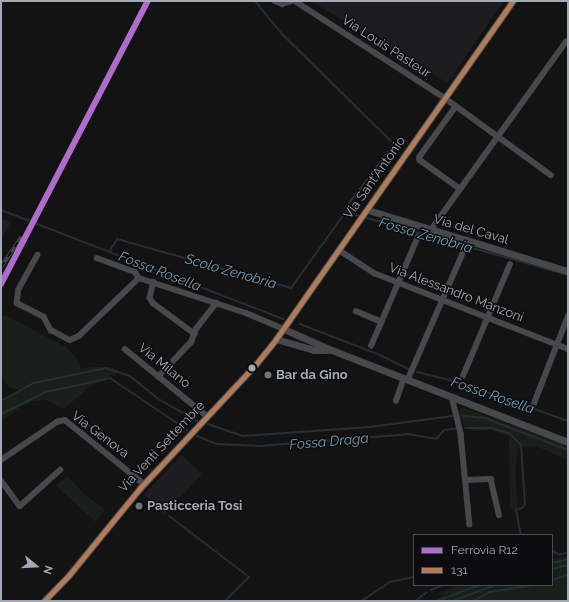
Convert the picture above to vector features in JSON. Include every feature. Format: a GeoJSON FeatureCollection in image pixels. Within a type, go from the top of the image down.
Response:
{"type":"FeatureCollection","features":[{"type":"Feature","properties":{"kind":"main road","name":"Via Sant'Antonio"},"geometry":{"type":"LineString","coordinates":[[284,329],[513,1]]}},
{"type":"Feature","properties":{"kind":"main road","name":"Via Venti Settembre"},"geometry":{"type":"LineString","coordinates":[[44,601],[69,575],[144,484],[276,340],[284,329]]}},
{"type":"Feature","properties":{"kind":"street"},"geometry":{"type":"LineString","coordinates":[[275,1],[282,4],[292,1]]}},
{"type":"Feature","properties":{"kind":"street","name":"Via Louis Pasteur"},"geometry":{"type":"LineString","coordinates":[[295,1],[445,98],[551,174]]}},
{"type":"Feature","properties":{"kind":"street"},"geometry":{"type":"LineString","coordinates":[[430,231],[459,188],[498,137],[566,42]]}},
{"type":"Feature","properties":{"kind":"street"},"geometry":{"type":"LineString","coordinates":[[456,107],[420,157],[420,160],[459,188]]}},
{"type":"Feature","properties":{"kind":"street","name":"Via del Caval"},"geometry":{"type":"LineString","coordinates":[[368,210],[430,231],[568,271]]}},
{"type":"Feature","properties":{"kind":"street"},"geometry":{"type":"LineString","coordinates":[[371,346],[418,237]]}},
{"type":"Feature","properties":{"kind":"street","name":"Via Alessandro Manzoni"},"geometry":{"type":"LineString","coordinates":[[339,250],[374,273],[568,349]]}},
{"type":"Feature","properties":{"kind":"street"},"geometry":{"type":"LineString","coordinates":[[396,401],[464,250]]}},
{"type":"Feature","properties":{"kind":"street"},"geometry":{"type":"LineString","coordinates":[[38,255],[19,289],[17,303],[44,317],[50,330],[70,340],[79,336],[139,278]]}},
{"type":"Feature","properties":{"kind":"street"},"geometry":{"type":"LineString","coordinates":[[97,258],[135,272],[139,278],[154,282],[284,329],[329,350],[406,378],[568,442]]}},
{"type":"Feature","properties":{"kind":"street"},"geometry":{"type":"LineString","coordinates":[[463,376],[510,264]]}},
{"type":"Feature","properties":{"kind":"street"},"geometry":{"type":"LineString","coordinates":[[154,282],[150,298],[153,303],[195,334]]}},
{"type":"Feature","properties":{"kind":"street"},"geometry":{"type":"LineString","coordinates":[[158,377],[191,342],[216,304]]}},
{"type":"Feature","properties":{"kind":"street"},"geometry":{"type":"LineString","coordinates":[[356,311],[382,322]]}},
{"type":"Feature","properties":{"kind":"street"},"geometry":{"type":"LineString","coordinates":[[533,406],[568,316]]}},
{"type":"Feature","properties":{"kind":"street"},"geometry":{"type":"LineString","coordinates":[[276,340],[314,350],[329,350]]}},
{"type":"Feature","properties":{"kind":"street","name":"Via Milano"},"geometry":{"type":"LineString","coordinates":[[125,349],[158,377],[172,385],[207,416]]}},
{"type":"Feature","properties":{"kind":"street"},"geometry":{"type":"LineString","coordinates":[[452,397],[461,434],[470,525]]}},
{"type":"Feature","properties":{"kind":"street","name":"Via Genova"},"geometry":{"type":"LineString","coordinates":[[1,460],[57,422],[65,420],[144,484]]}},
{"type":"Feature","properties":{"kind":"street"},"geometry":{"type":"LineString","coordinates":[[1,480],[20,506],[60,470]]}},
{"type":"Feature","properties":{"kind":"street"},"geometry":{"type":"LineString","coordinates":[[466,480],[491,479],[499,515]]}},
{"type":"Feature","properties":{"kind":"shaded area"},"geometry":{"type":"Polygon","coordinates":[[[311,1],[504,1],[447,83],[407,57],[406,58],[311,1]]]}},
{"type":"Feature","properties":{"kind":"shaded area"},"geometry":{"type":"Polygon","coordinates":[[[1,218],[11,222],[1,240],[1,218]]]}},
{"type":"Feature","properties":{"kind":"shaded area"},"geometry":{"type":"Polygon","coordinates":[[[5,315],[66,347],[79,361],[81,370],[91,367],[112,367],[116,370],[116,376],[111,375],[88,388],[64,409],[46,400],[33,401],[20,407],[1,422],[1,402],[18,393],[17,389],[9,388],[1,374],[1,318],[5,315]]]}},
{"type":"Feature","properties":{"kind":"shaded area"},"geometry":{"type":"Polygon","coordinates":[[[462,407],[568,446],[568,460],[536,446],[518,448],[515,472],[518,511],[515,513],[510,505],[509,437],[491,430],[473,431],[464,426],[458,412],[462,407]]]}},
{"type":"Feature","properties":{"kind":"shaded area"},"geometry":{"type":"Polygon","coordinates":[[[182,455],[202,474],[164,514],[144,495],[182,455]]]}},
{"type":"Feature","properties":{"kind":"shaded area"},"geometry":{"type":"Polygon","coordinates":[[[67,476],[82,492],[105,510],[96,522],[56,486],[67,476]]]}},
{"type":"Feature","properties":{"kind":"shaded area"},"geometry":{"type":"Polygon","coordinates":[[[568,556],[568,601],[442,601],[439,593],[456,586],[553,586],[553,559],[568,556]]]}},
{"type":"Feature","properties":{"kind":"waterway","name":"Fossa Zenobria"},"geometry":{"type":"LineString","coordinates":[[255,1],[282,34],[394,144],[347,206],[347,210],[359,216]]}},
{"type":"Feature","properties":{"kind":"waterway","name":"Fossa Rosella"},"geometry":{"type":"LineString","coordinates":[[1,210],[29,221]]}},
{"type":"Feature","properties":{"kind":"waterway","name":"Scolo Zenobria"},"geometry":{"type":"LineString","coordinates":[[109,252],[117,239],[291,288],[347,210]]}},
{"type":"Feature","properties":{"kind":"waterway","name":"Fossa Zenobria"},"geometry":{"type":"LineString","coordinates":[[363,217],[568,275]]}},
{"type":"Feature","properties":{"kind":"waterway","name":"Fossa Rosella"},"geometry":{"type":"LineString","coordinates":[[37,224],[283,319]]}},
{"type":"Feature","properties":{"kind":"waterway","name":"Fossa Rosella"},"geometry":{"type":"LineString","coordinates":[[300,324],[380,355],[409,369]]}},
{"type":"Feature","properties":{"kind":"waterway"},"geometry":{"type":"LineString","coordinates":[[1,401],[34,383],[105,368],[130,376],[160,400],[197,421]]}},
{"type":"Feature","properties":{"kind":"waterway","name":"Fossa Rosella"},"geometry":{"type":"LineString","coordinates":[[417,372],[461,383],[568,421]]}},
{"type":"Feature","properties":{"kind":"waterway","name":"Fossa Draga"},"geometry":{"type":"LineString","coordinates":[[1,414],[46,392],[110,378],[187,430]]}},
{"type":"Feature","properties":{"kind":"waterway"},"geometry":{"type":"LineString","coordinates":[[208,424],[242,436],[370,427],[452,416]]}},
{"type":"Feature","properties":{"kind":"waterway"},"geometry":{"type":"LineString","coordinates":[[463,416],[485,418],[568,450]]}},
{"type":"Feature","properties":{"kind":"waterway","name":"Fossa Draga"},"geometry":{"type":"LineString","coordinates":[[197,436],[217,444],[260,446],[408,434],[436,439],[444,430],[459,428]]}},
{"type":"Feature","properties":{"kind":"waterway","name":"Fossa Draga"},"geometry":{"type":"LineString","coordinates":[[465,428],[491,428],[509,433],[521,445],[525,504],[522,508],[516,510],[521,534]]}},
{"type":"Feature","properties":{"kind":"waterway"},"geometry":{"type":"LineString","coordinates":[[169,516],[249,577],[225,601]]}},
{"type":"Feature","properties":{"kind":"waterway"},"geometry":{"type":"LineString","coordinates":[[553,552],[560,555],[568,552]]}},
{"type":"Feature","properties":{"kind":"waterway"},"geometry":{"type":"LineString","coordinates":[[553,563],[568,559]]}},
{"type":"Feature","properties":{"kind":"waterway"},"geometry":{"type":"LineString","coordinates":[[553,569],[568,565]]}},
{"type":"Feature","properties":{"kind":"waterway"},"geometry":{"type":"LineString","coordinates":[[553,580],[568,575]]}},
{"type":"Feature","properties":{"kind":"waterway"},"geometry":{"type":"LineString","coordinates":[[361,601],[390,582],[413,577]]}},
{"type":"Feature","properties":{"kind":"waterway"},"geometry":{"type":"LineString","coordinates":[[431,590],[441,586]]}},
{"type":"Feature","properties":{"kind":"waterway"},"geometry":{"type":"LineString","coordinates":[[437,601],[476,586]]}},
{"type":"Feature","properties":{"kind":"waterway"},"geometry":{"type":"LineString","coordinates":[[452,601],[493,586]]}},
{"type":"Feature","properties":{"kind":"waterway"},"geometry":{"type":"LineString","coordinates":[[474,601],[489,592],[527,586]]}},
{"type":"Feature","properties":{"kind":"waterway"},"geometry":{"type":"LineString","coordinates":[[415,601],[426,593]]}},
{"type":"Feature","properties":{"kind":"railway"},"geometry":{"type":"LineString","coordinates":[[1,267],[21,237]]}},
{"type":"Feature","properties":{"kind":"rail line","name":"R12"},"geometry":{"type":"LineString","coordinates":[[1,284],[148,1]]}},
{"type":"Feature","properties":{"kind":"transit line","name":"131"},"geometry":{"type":"LineString","coordinates":[[44,601],[69,575],[140,488],[256,364],[276,339],[513,1]]}},
{"type":"Feature","properties":{"kind":"place","name":"Bar da Gino"},"geometry":{"type":"Point","coordinates":[268,375]}},
{"type":"Feature","properties":{"kind":"place","name":"Pasticceria Tosi"},"geometry":{"type":"Point","coordinates":[139,506]}}]}
